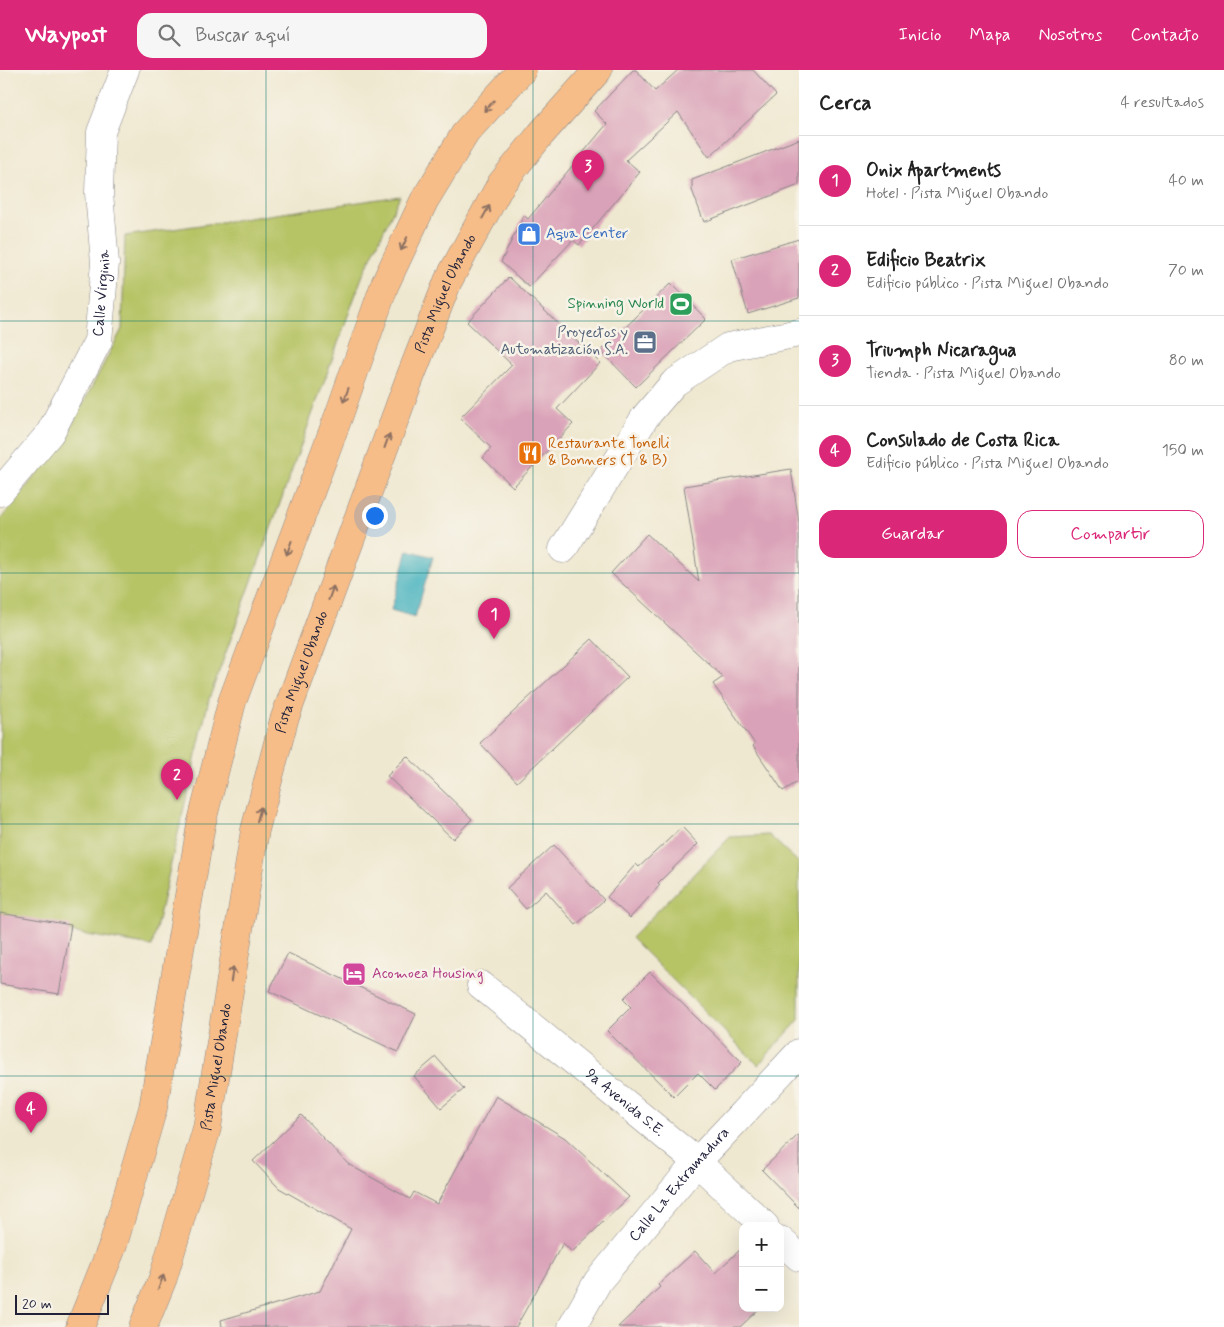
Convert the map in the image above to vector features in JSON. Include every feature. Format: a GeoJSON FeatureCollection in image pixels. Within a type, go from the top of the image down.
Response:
{"type":"FeatureCollection","features":[{"type":"Feature","properties":{"kind":"main road"},"geometry":{"type":"LineString","coordinates":[[80,1327],[113,1245],[153,1108],[201,825],[232,702],[339,415],[385,284],[424,201],[466,132],[522,70]]}},
{"type":"Feature","properties":{"kind":"main road","name":"Pista Miguel Obando"},"geometry":{"type":"LineString","coordinates":[[143,1327],[163,1278],[207,1128],[255,830],[284,720],[448,281],[501,184],[541,134],[598,70]]}},
{"type":"Feature","properties":{"kind":"street","name":"Calle Virginia"},"geometry":{"type":"LineString","coordinates":[[0,492],[50,433],[98,341],[105,263],[99,192],[101,132],[126,70]]}},
{"type":"Feature","properties":{"kind":"street"},"geometry":{"type":"LineString","coordinates":[[563,549],[645,417],[674,383],[728,347],[799,332]]}},
{"type":"Feature","properties":{"kind":"street","name":"9a Avenida S.E."},"geometry":{"type":"LineString","coordinates":[[481,986],[697,1162],[761,1222]]}},
{"type":"Feature","properties":{"kind":"street","name":"Calle La Extramadura"},"geometry":{"type":"LineString","coordinates":[[572,1327],[598,1281],[697,1162],[799,1053]]}},
{"type":"Feature","properties":{"kind":"street"},"geometry":{"type":"LineString","coordinates":[[784,1244],[799,1257]]}},
{"type":"Feature","properties":{"kind":"green space"},"geometry":{"type":"Polygon","coordinates":[[[400,196],[362,277],[209,699],[152,946],[0,920],[0,520],[65,438],[122,329],[125,236],[400,196]]]}},
{"type":"Feature","properties":{"kind":"green space"},"geometry":{"type":"Polygon","coordinates":[[[769,835],[799,863],[799,1020],[758,1065],[631,938],[730,837],[769,835]]]}},
{"type":"Feature","properties":{"kind":"water"},"geometry":{"type":"Polygon","coordinates":[[[408,550],[433,557],[415,617],[391,610],[408,550]]]}},
{"type":"Feature","properties":{"kind":"building"},"geometry":{"type":"Polygon","coordinates":[[[633,70],[636,70],[655,91],[678,70],[753,70],[776,95],[709,157],[678,112],[626,160],[640,172],[579,245],[573,240],[529,287],[501,262],[524,215],[528,219],[607,124],[594,111],[633,70]]]}},
{"type":"Feature","properties":{"kind":"building"},"geometry":{"type":"Polygon","coordinates":[[[799,139],[799,185],[704,222],[692,190],[692,180],[799,139]]]}},
{"type":"Feature","properties":{"kind":"building"},"geometry":{"type":"Polygon","coordinates":[[[799,239],[799,298],[748,314],[732,259],[799,239]]]}},
{"type":"Feature","properties":{"kind":"building"},"geometry":{"type":"Polygon","coordinates":[[[509,277],[600,363],[557,409],[573,424],[513,487],[483,458],[491,448],[460,418],[512,365],[467,322],[509,277]]]}},
{"type":"Feature","properties":{"kind":"building"},"geometry":{"type":"Polygon","coordinates":[[[671,283],[706,319],[636,387],[601,351],[671,283]]]}},
{"type":"Feature","properties":{"kind":"building"},"geometry":{"type":"Polygon","coordinates":[[[791,469],[799,523],[799,781],[783,791],[753,746],[755,744],[713,684],[723,677],[611,573],[647,534],[699,582],[684,486],[791,469]]]}},
{"type":"Feature","properties":{"kind":"building"},"geometry":{"type":"Polygon","coordinates":[[[592,639],[628,677],[517,782],[480,743],[592,639]]]}},
{"type":"Feature","properties":{"kind":"building"},"geometry":{"type":"Polygon","coordinates":[[[407,756],[472,819],[453,839],[387,776],[407,756]]]}},
{"type":"Feature","properties":{"kind":"building"},"geometry":{"type":"Polygon","coordinates":[[[682,827],[698,844],[658,883],[660,885],[630,918],[607,897],[636,864],[639,867],[682,827]]]}},
{"type":"Feature","properties":{"kind":"building"},"geometry":{"type":"Polygon","coordinates":[[[554,845],[604,900],[576,925],[546,891],[526,909],[507,888],[554,845]]]}},
{"type":"Feature","properties":{"kind":"building"},"geometry":{"type":"Polygon","coordinates":[[[0,913],[71,925],[59,994],[0,984],[0,913]]]}},
{"type":"Feature","properties":{"kind":"building"},"geometry":{"type":"Polygon","coordinates":[[[288,953],[416,1014],[398,1052],[269,991],[288,953]]]}},
{"type":"Feature","properties":{"kind":"building"},"geometry":{"type":"Polygon","coordinates":[[[650,972],[742,1062],[715,1090],[698,1073],[674,1097],[607,1031],[631,1007],[623,999],[650,972]]]}},
{"type":"Feature","properties":{"kind":"building"},"geometry":{"type":"Polygon","coordinates":[[[436,1057],[464,1089],[441,1108],[414,1076],[436,1057]]]}},
{"type":"Feature","properties":{"kind":"building"},"geometry":{"type":"Polygon","coordinates":[[[496,1096],[565,1138],[629,1197],[572,1252],[563,1243],[516,1327],[222,1327],[221,1320],[320,1291],[351,1229],[279,1188],[253,1161],[301,1115],[348,1164],[410,1199],[414,1192],[437,1204],[496,1096]]]}},
{"type":"Feature","properties":{"kind":"building"},"geometry":{"type":"Polygon","coordinates":[[[799,1134],[799,1208],[762,1170],[799,1134]]]}},
{"type":"Feature","properties":{"kind":"building"},"geometry":{"type":"Polygon","coordinates":[[[695,1251],[715,1273],[739,1251],[739,1312],[756,1312],[740,1327],[618,1327],[660,1287],[658,1285],[695,1251]]]}},
{"type":"Feature","properties":{"kind":"place","name":"Triumph Nicaragua"},"geometry":{"type":"Point","coordinates":[588,191]}},
{"type":"Feature","properties":{"kind":"place","name":"Aqua Center"},"geometry":{"type":"Point","coordinates":[529,234]}},
{"type":"Feature","properties":{"kind":"place","name":"Spinning World"},"geometry":{"type":"Point","coordinates":[681,304]}},
{"type":"Feature","properties":{"kind":"place","name":"Proyectos y Automatización S.A."},"geometry":{"type":"Point","coordinates":[645,342]}},
{"type":"Feature","properties":{"kind":"place","name":"Restaurante Tonelli & Bonners (T & B)"},"geometry":{"type":"Point","coordinates":[530,453]}},
{"type":"Feature","properties":{"kind":"place","name":"Onix Apartments"},"geometry":{"type":"Point","coordinates":[494,639]}},
{"type":"Feature","properties":{"kind":"place","name":"Edificio Beatrix"},"geometry":{"type":"Point","coordinates":[177,800]}},
{"type":"Feature","properties":{"kind":"place","name":"Acomoea Housing"},"geometry":{"type":"Point","coordinates":[354,974]}},
{"type":"Feature","properties":{"kind":"place","name":"Consulado de Costa Rica"},"geometry":{"type":"Point","coordinates":[31,1133]}}]}
